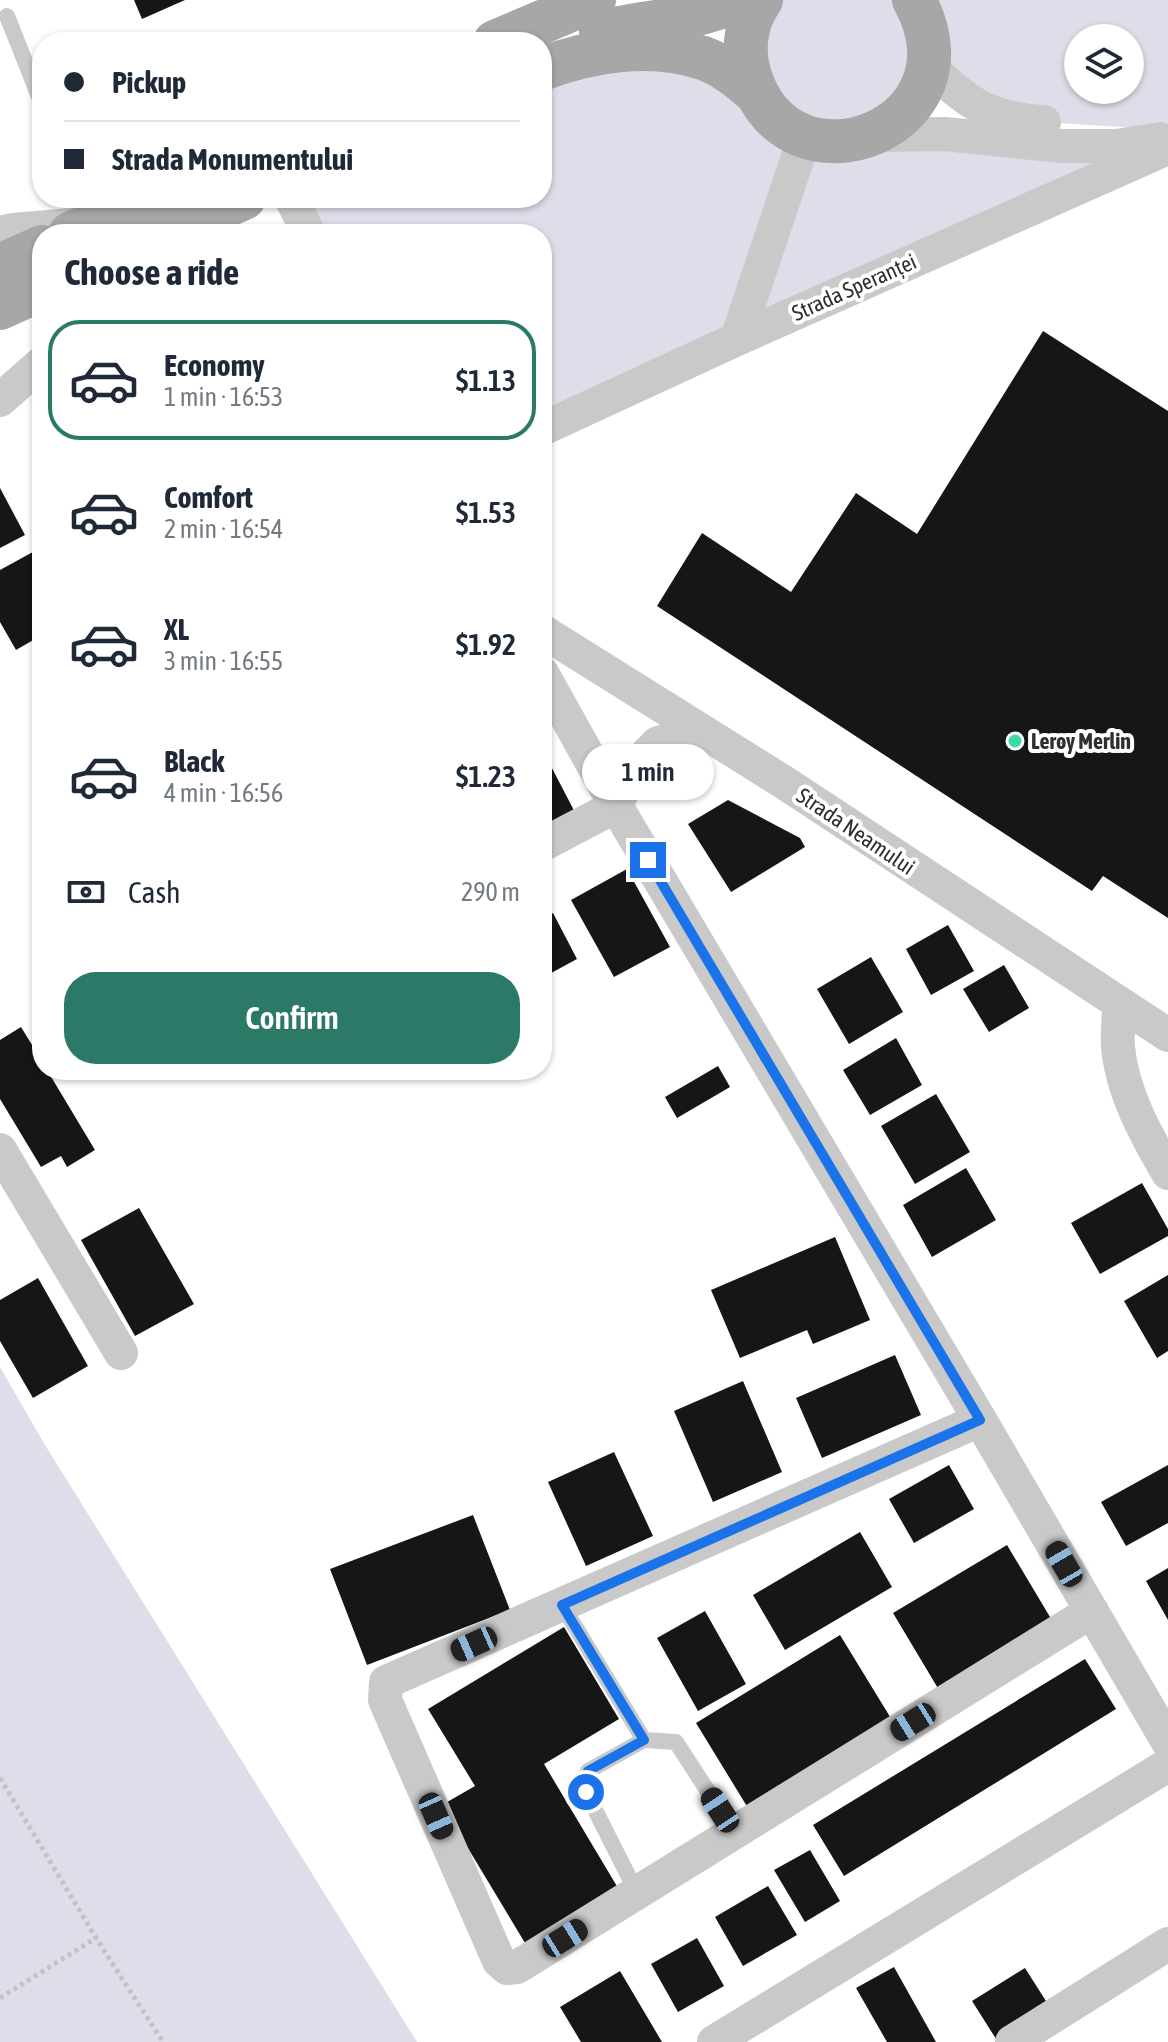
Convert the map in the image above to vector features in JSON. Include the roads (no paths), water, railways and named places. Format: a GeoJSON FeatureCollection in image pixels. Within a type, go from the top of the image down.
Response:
{"type":"FeatureCollection","features":[{"type":"Feature","properties":{"kind":"main road"},"geometry":{"type":"LineString","coordinates":[[519,32],[594,0]]}},
{"type":"Feature","properties":{"kind":"main road"},"geometry":{"type":"LineString","coordinates":[[552,46],[614,29],[705,13],[738,0]]}},
{"type":"Feature","properties":{"kind":"main road"},"geometry":{"type":"LineString","coordinates":[[761,0],[746,35],[746,64],[755,92],[768,111],[784,125],[805,136],[828,142],[851,141],[874,135],[899,118],[918,95],[929,66],[929,42],[922,6]]}},
{"type":"Feature","properties":{"kind":"main road"},"geometry":{"type":"LineString","coordinates":[[552,66],[613,50],[678,52],[724,67],[755,92]]}},
{"type":"Feature","properties":{"kind":"main road"},"geometry":{"type":"LineString","coordinates":[[83,223],[125,208]]}},
{"type":"Feature","properties":{"kind":"main road"},"geometry":{"type":"LineString","coordinates":[[186,224],[222,208]]}},
{"type":"Feature","properties":{"kind":"main road"},"geometry":{"type":"LineString","coordinates":[[0,266],[32,252]]}},
{"type":"Feature","properties":{"kind":"main road"},"geometry":{"type":"LineString","coordinates":[[0,308],[32,294]]}},
{"type":"Feature","properties":{"kind":"street"},"geometry":{"type":"LineString","coordinates":[[929,66],[966,99],[998,116],[1026,121],[1168,130]]}},
{"type":"Feature","properties":{"kind":"street"},"geometry":{"type":"LineString","coordinates":[[874,135],[945,134],[1061,146],[1117,146],[1168,138]]}},
{"type":"Feature","properties":{"kind":"street"},"geometry":{"type":"LineString","coordinates":[[737,339],[805,136]]}},
{"type":"Feature","properties":{"kind":"street","name":"Strada Speranței"},"geometry":{"type":"LineString","coordinates":[[552,424],[1168,148]]}},
{"type":"Feature","properties":{"kind":"street"},"geometry":{"type":"LineString","coordinates":[[212,224],[232,208]]}},
{"type":"Feature","properties":{"kind":"street"},"geometry":{"type":"LineString","coordinates":[[0,233],[32,228]]}},
{"type":"Feature","properties":{"kind":"street"},"geometry":{"type":"LineString","coordinates":[[0,400],[32,372]]}},
{"type":"Feature","properties":{"kind":"street","name":"Strada Neamului"},"geometry":{"type":"LineString","coordinates":[[552,637],[785,783],[1168,1035]]}},
{"type":"Feature","properties":{"kind":"street"},"geometry":{"type":"LineString","coordinates":[[552,691],[616,806],[1168,1742]]}},
{"type":"Feature","properties":{"kind":"street"},"geometry":{"type":"LineString","coordinates":[[552,840],[616,806],[634,767],[658,743],[701,732]]}},
{"type":"Feature","properties":{"kind":"street"},"geometry":{"type":"LineString","coordinates":[[1119,1004],[1118,1046],[1124,1079],[1148,1137],[1168,1173]]}},
{"type":"Feature","properties":{"kind":"street"},"geometry":{"type":"LineString","coordinates":[[0,1150],[121,1353]]}},
{"type":"Feature","properties":{"kind":"street"},"geometry":{"type":"LineString","coordinates":[[980,1420],[386,1682],[385,1700],[499,1961],[507,1968],[517,1967],[1092,1611]]}},
{"type":"Feature","properties":{"kind":"street"},"geometry":{"type":"LineString","coordinates":[[714,2042],[1168,1765]]}},
{"type":"Feature","properties":{"kind":"street"},"geometry":{"type":"LineString","coordinates":[[1012,2042],[1168,1944]]}},
{"type":"Feature","properties":{"kind":"lane"},"geometry":{"type":"LineString","coordinates":[[7,16],[32,79]]}},
{"type":"Feature","properties":{"kind":"lane"},"geometry":{"type":"LineString","coordinates":[[562,1605],[644,1740]]}},
{"type":"Feature","properties":{"kind":"lane"},"geometry":{"type":"LineString","coordinates":[[637,1893],[586,1792],[588,1771],[644,1740],[676,1742],[735,1833]]}},
{"type":"Feature","properties":{"kind":"place","name":"Leroy Merlin"},"geometry":{"type":"Point","coordinates":[1015,741]}}]}
